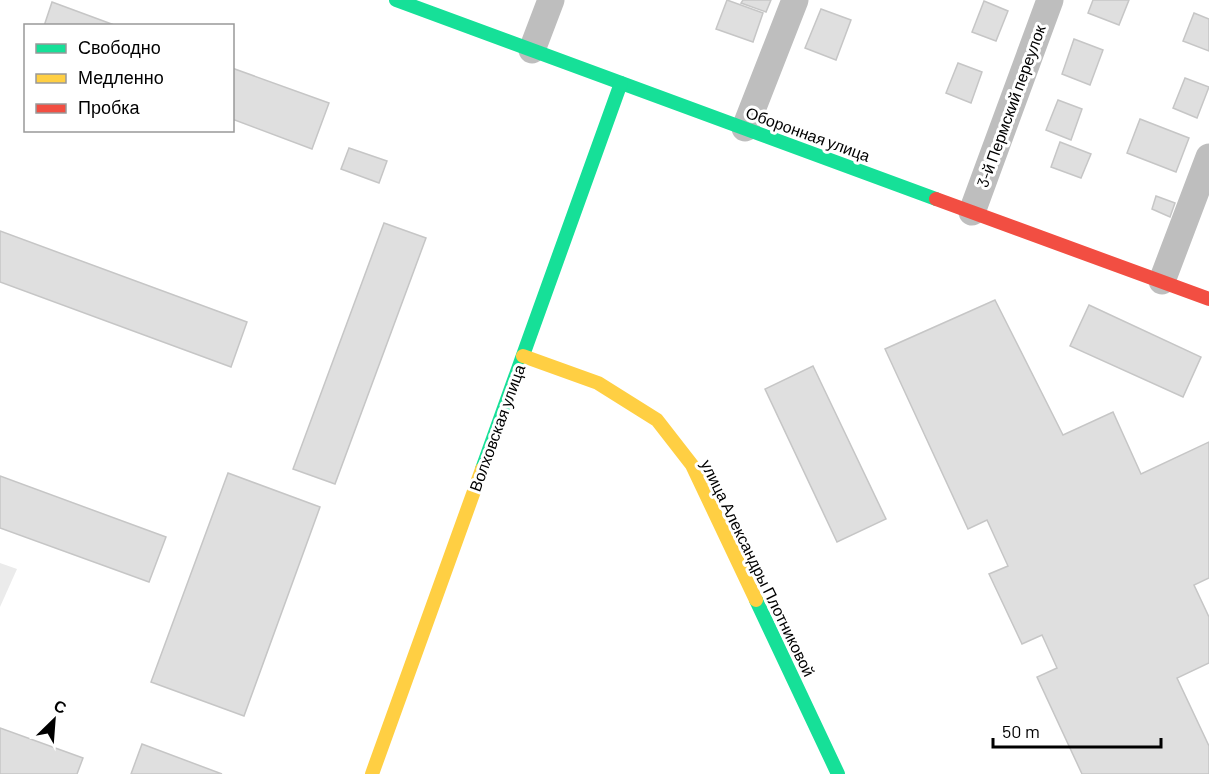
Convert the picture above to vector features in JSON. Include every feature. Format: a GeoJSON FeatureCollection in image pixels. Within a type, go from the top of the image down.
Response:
{"type":"FeatureCollection","features":[{"type":"Feature","properties":{"kind":"street","name":"Оборонная улица"},"geometry":{"type":"LineString","coordinates":[[396,0],[1209,298]]}},
{"type":"Feature","properties":{"kind":"street"},"geometry":{"type":"LineString","coordinates":[[532,50],[552,0]]}},
{"type":"Feature","properties":{"kind":"street"},"geometry":{"type":"LineString","coordinates":[[745,128],[795,0]]}},
{"type":"Feature","properties":{"kind":"street","name":"3-й Пермский переулок"},"geometry":{"type":"LineString","coordinates":[[972,212],[1050,0]]}},
{"type":"Feature","properties":{"kind":"street","name":"Волховская улица"},"geometry":{"type":"LineString","coordinates":[[372,774],[621,83]]}},
{"type":"Feature","properties":{"kind":"street"},"geometry":{"type":"LineString","coordinates":[[1162,281],[1209,157]]}},
{"type":"Feature","properties":{"kind":"street","name":"улица Александры Плотниковой"},"geometry":{"type":"LineString","coordinates":[[523,356],[598,383],[657,420],[692,465],[838,774]]}},
{"type":"Feature","properties":{"kind":"shaded area"},"geometry":{"type":"Polygon","coordinates":[[[0,563],[17,569],[0,607],[0,563]]]}},
{"type":"Feature","properties":{"kind":"building"},"geometry":{"type":"Polygon","coordinates":[[[727,0],[763,13],[753,42],[716,29],[727,0]]]}},
{"type":"Feature","properties":{"kind":"building"},"geometry":{"type":"Polygon","coordinates":[[[743,0],[771,0],[766,12],[741,3],[743,0]]]}},
{"type":"Feature","properties":{"kind":"building"},"geometry":{"type":"Polygon","coordinates":[[[1093,0],[1129,0],[1119,25],[1088,13],[1093,0]]]}},
{"type":"Feature","properties":{"kind":"building"},"geometry":{"type":"Polygon","coordinates":[[[984,1],[1008,11],[996,41],[972,32],[984,1]]]}},
{"type":"Feature","properties":{"kind":"building"},"geometry":{"type":"Polygon","coordinates":[[[52,2],[112,24],[45,24],[52,2]]]}},
{"type":"Feature","properties":{"kind":"building"},"geometry":{"type":"Polygon","coordinates":[[[821,9],[851,20],[836,60],[805,48],[821,9]]]}},
{"type":"Feature","properties":{"kind":"building"},"geometry":{"type":"Polygon","coordinates":[[[1194,13],[1209,19],[1209,51],[1183,41],[1194,13]]]}},
{"type":"Feature","properties":{"kind":"building"},"geometry":{"type":"Polygon","coordinates":[[[1074,39],[1103,50],[1090,85],[1062,74],[1074,39]]]}},
{"type":"Feature","properties":{"kind":"building"},"geometry":{"type":"Polygon","coordinates":[[[958,63],[982,72],[971,103],[946,93],[958,63]]]}},
{"type":"Feature","properties":{"kind":"building"},"geometry":{"type":"Polygon","coordinates":[[[234,69],[329,103],[312,149],[234,120],[234,69]]]}},
{"type":"Feature","properties":{"kind":"building"},"geometry":{"type":"Polygon","coordinates":[[[1185,78],[1209,87],[1197,118],[1173,108],[1185,78]]]}},
{"type":"Feature","properties":{"kind":"building"},"geometry":{"type":"Polygon","coordinates":[[[1058,100],[1082,109],[1071,140],[1046,130],[1058,100]]]}},
{"type":"Feature","properties":{"kind":"building"},"geometry":{"type":"Polygon","coordinates":[[[1140,119],[1189,138],[1176,172],[1127,153],[1140,119]]]}},
{"type":"Feature","properties":{"kind":"building"},"geometry":{"type":"Polygon","coordinates":[[[1060,142],[1091,154],[1081,178],[1051,167],[1060,142]]]}},
{"type":"Feature","properties":{"kind":"building"},"geometry":{"type":"Polygon","coordinates":[[[349,148],[387,161],[379,183],[341,169],[349,148]]]}},
{"type":"Feature","properties":{"kind":"building"},"geometry":{"type":"Polygon","coordinates":[[[1156,196],[1175,203],[1170,217],[1152,209],[1156,196]]]}},
{"type":"Feature","properties":{"kind":"building"},"geometry":{"type":"Polygon","coordinates":[[[384,223],[426,238],[335,484],[293,469],[384,223]]]}},
{"type":"Feature","properties":{"kind":"building"},"geometry":{"type":"Polygon","coordinates":[[[0,231],[247,322],[231,367],[0,282],[0,231]]]}},
{"type":"Feature","properties":{"kind":"building"},"geometry":{"type":"Polygon","coordinates":[[[995,300],[1063,435],[1113,412],[1141,474],[1209,442],[1209,578],[1194,585],[1209,617],[1209,663],[1177,678],[1209,746],[1209,774],[1082,774],[1037,677],[1057,668],[1042,635],[1022,644],[989,574],[1008,566],[987,520],[968,529],[885,349],[995,300]]]}},
{"type":"Feature","properties":{"kind":"building"},"geometry":{"type":"Polygon","coordinates":[[[1089,305],[1201,357],[1183,397],[1070,346],[1089,305]]]}},
{"type":"Feature","properties":{"kind":"building"},"geometry":{"type":"Polygon","coordinates":[[[813,366],[886,519],[837,542],[765,389],[813,366]]]}},
{"type":"Feature","properties":{"kind":"building"},"geometry":{"type":"Polygon","coordinates":[[[228,473],[320,507],[244,716],[151,682],[228,473]]]}},
{"type":"Feature","properties":{"kind":"building"},"geometry":{"type":"Polygon","coordinates":[[[0,476],[166,537],[149,582],[0,528],[0,476]]]}},
{"type":"Feature","properties":{"kind":"building"},"geometry":{"type":"Polygon","coordinates":[[[0,728],[83,758],[77,774],[0,774],[0,728]]]}},
{"type":"Feature","properties":{"kind":"building"},"geometry":{"type":"Polygon","coordinates":[[[142,744],[222,774],[131,774],[142,744]]]}},
{"type":"Feature","properties":{"kind":"traffic: fast"},"geometry":{"type":"LineString","coordinates":[[396,0],[936,199]]}},
{"type":"Feature","properties":{"kind":"traffic: fast"},"geometry":{"type":"LineString","coordinates":[[482,469],[621,83]]}},
{"type":"Feature","properties":{"kind":"traffic: fast"},"geometry":{"type":"LineString","coordinates":[[756,600],[838,774]]}},
{"type":"Feature","properties":{"kind":"traffic: slow"},"geometry":{"type":"LineString","coordinates":[[523,356],[598,383],[657,420],[692,465],[756,600]]}},
{"type":"Feature","properties":{"kind":"traffic: slow"},"geometry":{"type":"LineString","coordinates":[[372,774],[482,469]]}},
{"type":"Feature","properties":{"kind":"traffic: jam"},"geometry":{"type":"LineString","coordinates":[[936,199],[1209,299]]}}]}
